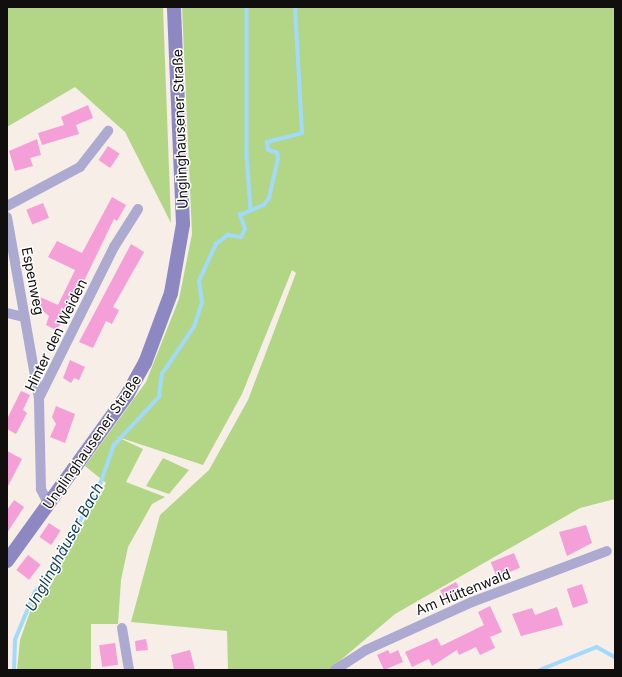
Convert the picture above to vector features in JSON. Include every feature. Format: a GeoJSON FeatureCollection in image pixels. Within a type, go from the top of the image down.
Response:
{"type":"FeatureCollection","features":[{"type":"Feature","properties":{"kind":"main road","name":"Unglinghausener Straße"},"geometry":{"type":"LineString","coordinates":[[7,561],[106,426],[146,363],[171,293],[184,224],[174,7]]}},
{"type":"Feature","properties":{"kind":"street"},"geometry":{"type":"LineString","coordinates":[[7,206],[80,167],[108,131]]}},
{"type":"Feature","properties":{"kind":"street","name":"Hinter den Weiden"},"geometry":{"type":"LineString","coordinates":[[49,505],[41,489],[39,398],[114,247],[138,210]]}},
{"type":"Feature","properties":{"kind":"street","name":"Espenweg"},"geometry":{"type":"LineString","coordinates":[[7,217],[39,398]]}},
{"type":"Feature","properties":{"kind":"street"},"geometry":{"type":"LineString","coordinates":[[7,313],[25,317]]}},
{"type":"Feature","properties":{"kind":"street","name":"Am Hüttenwald"},"geometry":{"type":"LineString","coordinates":[[335,670],[366,650],[472,602],[607,551]]}},
{"type":"Feature","properties":{"kind":"street"},"geometry":{"type":"LineString","coordinates":[[122,628],[129,670]]}},
{"type":"Feature","properties":{"kind":"green space"},"geometry":{"type":"Polygon","coordinates":[[[7,7],[163,7],[171,223],[125,132],[75,87],[7,127],[7,7]]]}},
{"type":"Feature","properties":{"kind":"green space"},"geometry":{"type":"Polygon","coordinates":[[[182,7],[615,7],[615,499],[580,508],[395,614],[329,670],[228,670],[227,631],[131,622],[160,515],[209,470],[248,400],[296,273],[292,270],[242,394],[203,465],[115,436],[143,449],[126,482],[165,497],[152,504],[128,547],[121,580],[118,624],[91,624],[91,670],[17,670],[20,640],[37,592],[54,574],[106,483],[85,466],[146,382],[179,299],[192,234],[182,7]]]}},
{"type":"Feature","properties":{"kind":"green space"},"geometry":{"type":"Polygon","coordinates":[[[163,458],[189,470],[169,494],[146,486],[163,458]]]}},
{"type":"Feature","properties":{"kind":"building"},"geometry":{"type":"Polygon","coordinates":[[[88,105],[93,118],[76,125],[79,134],[42,145],[38,133],[64,125],[61,117],[88,105]]]}},
{"type":"Feature","properties":{"kind":"building"},"geometry":{"type":"Polygon","coordinates":[[[37,139],[41,155],[30,158],[33,166],[15,171],[9,151],[37,139]]]}},
{"type":"Feature","properties":{"kind":"building"},"geometry":{"type":"Polygon","coordinates":[[[108,146],[120,154],[110,168],[98,160],[108,146]]]}},
{"type":"Feature","properties":{"kind":"building"},"geometry":{"type":"Polygon","coordinates":[[[112,197],[126,205],[117,221],[114,219],[68,314],[56,330],[46,325],[49,316],[36,305],[40,297],[58,305],[75,270],[48,257],[57,241],[82,253],[112,197]]]}},
{"type":"Feature","properties":{"kind":"building"},"geometry":{"type":"Polygon","coordinates":[[[43,203],[49,218],[32,225],[26,210],[43,203]]]}},
{"type":"Feature","properties":{"kind":"building"},"geometry":{"type":"Polygon","coordinates":[[[131,244],[144,252],[113,307],[119,310],[112,324],[106,321],[93,348],[79,342],[131,244]]]}},
{"type":"Feature","properties":{"kind":"building"},"geometry":{"type":"Polygon","coordinates":[[[70,360],[85,367],[79,380],[74,378],[71,383],[63,378],[70,360]]]}},
{"type":"Feature","properties":{"kind":"building"},"geometry":{"type":"Polygon","coordinates":[[[21,391],[30,395],[23,410],[27,413],[16,434],[7,429],[7,419],[21,391]]]}},
{"type":"Feature","properties":{"kind":"building"},"geometry":{"type":"Polygon","coordinates":[[[56,406],[75,414],[65,443],[50,437],[56,424],[52,417],[56,406]]]}},
{"type":"Feature","properties":{"kind":"building"},"geometry":{"type":"Polygon","coordinates":[[[7,451],[22,459],[7,488],[7,451]]]}},
{"type":"Feature","properties":{"kind":"building"},"geometry":{"type":"Polygon","coordinates":[[[14,500],[24,507],[7,533],[7,510],[14,500]]]}},
{"type":"Feature","properties":{"kind":"building"},"geometry":{"type":"Polygon","coordinates":[[[49,523],[61,531],[51,545],[39,537],[49,523]]]}},
{"type":"Feature","properties":{"kind":"building"},"geometry":{"type":"Polygon","coordinates":[[[586,525],[592,543],[567,556],[559,532],[586,525]]]}},
{"type":"Feature","properties":{"kind":"building"},"geometry":{"type":"Polygon","coordinates":[[[514,553],[520,568],[497,577],[491,562],[514,553]]]}},
{"type":"Feature","properties":{"kind":"building"},"geometry":{"type":"Polygon","coordinates":[[[28,555],[41,565],[29,580],[16,570],[28,555]]]}},
{"type":"Feature","properties":{"kind":"building"},"geometry":{"type":"Polygon","coordinates":[[[456,582],[463,595],[447,604],[440,590],[456,582]]]}},
{"type":"Feature","properties":{"kind":"building"},"geometry":{"type":"Polygon","coordinates":[[[582,584],[588,603],[573,608],[567,589],[582,584]]]}},
{"type":"Feature","properties":{"kind":"building"},"geometry":{"type":"Polygon","coordinates":[[[490,606],[502,632],[490,637],[495,648],[480,655],[476,647],[459,655],[457,650],[432,666],[429,659],[412,667],[405,652],[437,638],[441,646],[484,625],[478,612],[490,606]]]}},
{"type":"Feature","properties":{"kind":"building"},"geometry":{"type":"Polygon","coordinates":[[[557,607],[563,625],[521,636],[512,614],[532,608],[535,615],[557,607]]]}},
{"type":"Feature","properties":{"kind":"building"},"geometry":{"type":"Polygon","coordinates":[[[146,639],[148,650],[136,651],[135,641],[146,639]]]}},
{"type":"Feature","properties":{"kind":"building"},"geometry":{"type":"Polygon","coordinates":[[[115,643],[118,665],[102,667],[99,645],[115,643]]]}},
{"type":"Feature","properties":{"kind":"building"},"geometry":{"type":"Polygon","coordinates":[[[190,650],[195,670],[174,670],[171,655],[190,650]]]}},
{"type":"Feature","properties":{"kind":"building"},"geometry":{"type":"Polygon","coordinates":[[[388,650],[390,654],[398,650],[403,662],[384,670],[377,655],[388,650]]]}},
{"type":"Feature","properties":{"kind":"waterway"},"geometry":{"type":"LineString","coordinates":[[247,7],[247,156],[251,209]]}},
{"type":"Feature","properties":{"kind":"waterway","name":"Unglinghäuser Bach"},"geometry":{"type":"LineString","coordinates":[[14,670],[15,640],[35,592],[53,571],[101,482],[114,445],[159,397],[162,374],[194,327],[202,303],[199,281],[216,244],[228,235],[241,237],[245,229],[240,215],[264,205],[269,198],[278,160],[277,153],[268,150],[267,142],[302,133],[295,7]]}},
{"type":"Feature","properties":{"kind":"waterway"},"geometry":{"type":"LineString","coordinates":[[540,670],[597,647],[615,657]]}}]}
